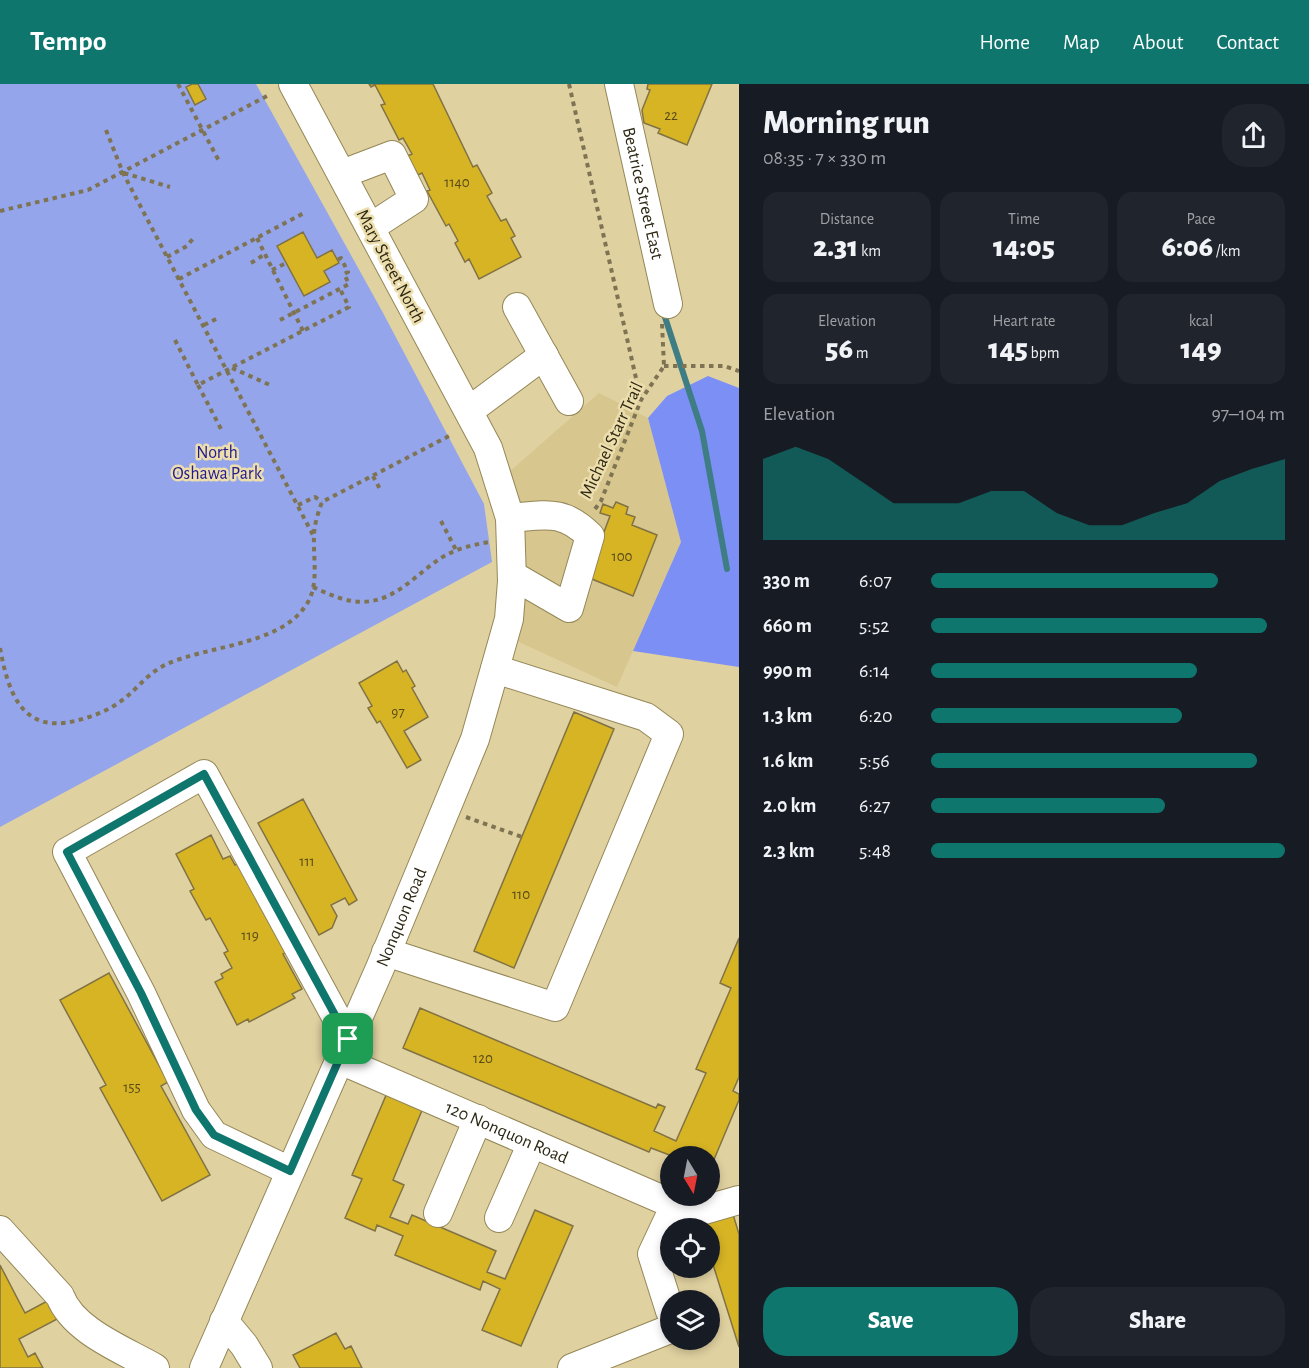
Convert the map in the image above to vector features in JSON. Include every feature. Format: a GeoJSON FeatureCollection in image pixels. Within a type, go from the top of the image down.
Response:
{"type":"FeatureCollection","features":[{"type":"Feature","properties":{"kind":"street","name":"Mary Street North"},"geometry":{"type":"LineString","coordinates":[[293,84],[470,410],[488,448]]}},
{"type":"Feature","properties":{"kind":"street","name":"Beatrice Street East"},"geometry":{"type":"LineString","coordinates":[[619,84],[668,304]]}},
{"type":"Feature","properties":{"kind":"street"},"geometry":{"type":"LineString","coordinates":[[342,174],[392,155],[414,199],[371,227]]}},
{"type":"Feature","properties":{"kind":"street"},"geometry":{"type":"LineString","coordinates":[[517,307],[569,401]]}},
{"type":"Feature","properties":{"kind":"street"},"geometry":{"type":"LineString","coordinates":[[470,410],[544,355]]}},
{"type":"Feature","properties":{"kind":"street","name":"Nonquon Road"},"geometry":{"type":"LineString","coordinates":[[204,1368],[386,952],[475,740],[509,619],[512,574],[510,518],[488,448]]}},
{"type":"Feature","properties":{"kind":"street"},"geometry":{"type":"LineString","coordinates":[[510,518],[546,515],[574,520],[590,536],[569,608],[512,574]]}},
{"type":"Feature","properties":{"kind":"street"},"geometry":{"type":"LineString","coordinates":[[386,952],[555,1007],[669,734],[646,717],[495,669]]}},
{"type":"Feature","properties":{"kind":"street"},"geometry":{"type":"LineString","coordinates":[[290,1171],[214,1135],[196,1110],[141,993],[67,852],[204,774],[344,1049]]}},
{"type":"Feature","properties":{"kind":"street","name":"120 Nonquon Road"},"geometry":{"type":"LineString","coordinates":[[344,1049],[478,1119],[660,1198]]}},
{"type":"Feature","properties":{"kind":"street"},"geometry":{"type":"LineString","coordinates":[[438,1213],[478,1119]]}},
{"type":"Feature","properties":{"kind":"street"},"geometry":{"type":"LineString","coordinates":[[499,1218],[532,1143]]}},
{"type":"Feature","properties":{"kind":"street","name":"120 Nonquon Road"},"geometry":{"type":"LineString","coordinates":[[720,1205],[739,1200]]}},
{"type":"Feature","properties":{"kind":"street"},"geometry":{"type":"LineString","coordinates":[[663,1290],[652,1254],[675,1206]]}},
{"type":"Feature","properties":{"kind":"street","name":"120 Nonquon Road"},"geometry":{"type":"LineString","coordinates":[[681,1206],[704,1210],[718,1206]]}},
{"type":"Feature","properties":{"kind":"street"},"geometry":{"type":"LineString","coordinates":[[0,1230],[60,1296],[65,1310],[90,1330],[155,1368]]}},
{"type":"Feature","properties":{"kind":"street"},"geometry":{"type":"LineString","coordinates":[[224,1321],[244,1345],[258,1368]]}},
{"type":"Feature","properties":{"kind":"street"},"geometry":{"type":"LineString","coordinates":[[572,1368],[660,1333]]}},
{"type":"Feature","properties":{"kind":"path"},"geometry":{"type":"LineString","coordinates":[[178,84],[219,161]]}},
{"type":"Feature","properties":{"kind":"path"},"geometry":{"type":"LineString","coordinates":[[569,84],[641,400]]}},
{"type":"Feature","properties":{"kind":"path"},"geometry":{"type":"LineString","coordinates":[[0,211],[88,190],[267,96]]}},
{"type":"Feature","properties":{"kind":"path"},"geometry":{"type":"LineString","coordinates":[[106,130],[123,173],[204,325],[230,368],[314,536]]}},
{"type":"Feature","properties":{"kind":"path"},"geometry":{"type":"LineString","coordinates":[[123,173],[170,187]]}},
{"type":"Feature","properties":{"kind":"path"},"geometry":{"type":"LineString","coordinates":[[179,279],[304,213]]}},
{"type":"Feature","properties":{"kind":"path"},"geometry":{"type":"LineString","coordinates":[[167,257],[188,246],[195,236]]}},
{"type":"Feature","properties":{"kind":"path"},"geometry":{"type":"LineString","coordinates":[[257,238],[303,331]]}},
{"type":"Feature","properties":{"kind":"path"},"geometry":{"type":"LineString","coordinates":[[250,262],[265,254]]}},
{"type":"Feature","properties":{"kind":"path"},"geometry":{"type":"LineString","coordinates":[[280,320],[349,284],[344,274],[348,272],[341,258],[338,261]]}},
{"type":"Feature","properties":{"kind":"path"},"geometry":{"type":"LineString","coordinates":[[272,270],[286,263]]}},
{"type":"Feature","properties":{"kind":"path"},"geometry":{"type":"LineString","coordinates":[[198,385],[349,307],[340,289]]}},
{"type":"Feature","properties":{"kind":"path"},"geometry":{"type":"LineString","coordinates":[[668,304],[661,316],[664,366],[724,366],[739,371]]}},
{"type":"Feature","properties":{"kind":"path"},"geometry":{"type":"LineString","coordinates":[[204,325],[220,317]]}},
{"type":"Feature","properties":{"kind":"path"},"geometry":{"type":"LineString","coordinates":[[175,340],[221,429]]}},
{"type":"Feature","properties":{"kind":"path","name":"Michael Starr Trail"},"geometry":{"type":"LineString","coordinates":[[574,520],[591,514],[601,501],[641,400],[664,366]]}},
{"type":"Feature","properties":{"kind":"path"},"geometry":{"type":"LineString","coordinates":[[230,368],[270,385]]}},
{"type":"Feature","properties":{"kind":"path"},"geometry":{"type":"LineString","coordinates":[[0,648],[6,677],[14,699],[29,716],[49,724],[67,723],[105,711],[122,701],[147,675],[167,664],[282,628],[297,618],[306,606],[313,587],[314,536],[322,502],[451,435]]}},
{"type":"Feature","properties":{"kind":"path"},"geometry":{"type":"LineString","coordinates":[[373,476],[381,491]]}},
{"type":"Feature","properties":{"kind":"path"},"geometry":{"type":"LineString","coordinates":[[298,505],[315,497],[322,502]]}},
{"type":"Feature","properties":{"kind":"path"},"geometry":{"type":"LineString","coordinates":[[441,521],[456,550]]}},
{"type":"Feature","properties":{"kind":"path"},"geometry":{"type":"LineString","coordinates":[[313,587],[351,601],[369,602],[383,599],[400,590],[441,558],[456,550],[492,541]]}},
{"type":"Feature","properties":{"kind":"path"},"geometry":{"type":"LineString","coordinates":[[446,809],[522,837]]}},
{"type":"Feature","properties":{"kind":"shaded area"},"geometry":{"type":"Polygon","coordinates":[[[708,376],[739,388],[739,667],[633,651],[681,542],[648,418],[667,396],[708,376]]]}},
{"type":"Feature","properties":{"kind":"shaded area"},"geometry":{"type":"Polygon","coordinates":[[[599,393],[648,418],[681,542],[617,687],[506,636],[500,480],[599,393]]]}},
{"type":"Feature","properties":{"kind":"green space","name":"North Oshawa Park"},"geometry":{"type":"Polygon","coordinates":[[[0,84],[256,84],[382,311],[484,504],[492,562],[0,827],[0,84]]]}},
{"type":"Feature","properties":{"kind":"building"},"geometry":{"type":"Polygon","coordinates":[[[198,84],[206,99],[195,105],[186,87],[198,84]]]}},
{"type":"Feature","properties":{"kind":"building"},"geometry":{"type":"Polygon","coordinates":[[[369,84],[433,84],[473,167],[477,165],[492,193],[487,196],[501,221],[506,219],[515,236],[511,238],[521,257],[479,279],[469,259],[465,262],[455,243],[458,241],[449,224],[446,226],[427,191],[430,190],[422,173],[418,175],[407,156],[412,154],[403,138],[399,140],[381,105],[385,104],[375,85],[371,87],[369,84]]]}},
{"type":"Feature","properties":{"kind":"building"},"geometry":{"type":"Polygon","coordinates":[[[648,84],[712,84],[687,145],[658,133],[660,129],[644,123],[642,110],[650,90],[647,89],[648,84]]]}},
{"type":"Feature","properties":{"kind":"building"},"geometry":{"type":"Polygon","coordinates":[[[303,232],[317,258],[332,250],[339,263],[324,271],[330,282],[304,296],[277,246],[303,232]]]}},
{"type":"Feature","properties":{"kind":"building"},"geometry":{"type":"Polygon","coordinates":[[[616,502],[628,507],[626,514],[635,517],[632,525],[657,535],[633,596],[587,577],[610,516],[600,513],[603,504],[613,508],[616,502]]]}},
{"type":"Feature","properties":{"kind":"building"},"geometry":{"type":"Polygon","coordinates":[[[397,661],[403,672],[406,670],[415,686],[412,688],[428,717],[404,731],[421,760],[407,768],[380,721],[377,723],[368,708],[372,706],[359,683],[397,661]]]}},
{"type":"Feature","properties":{"kind":"building"},"geometry":{"type":"Polygon","coordinates":[[[574,712],[614,729],[514,968],[474,951],[574,712]]]}},
{"type":"Feature","properties":{"kind":"building"},"geometry":{"type":"Polygon","coordinates":[[[303,799],[357,900],[349,905],[345,898],[331,905],[337,916],[332,928],[319,935],[258,823],[303,799]]]}},
{"type":"Feature","properties":{"kind":"building"},"geometry":{"type":"Polygon","coordinates":[[[211,835],[223,859],[230,856],[235,865],[240,863],[289,951],[283,954],[302,989],[292,994],[295,998],[249,1022],[248,1019],[237,1025],[215,982],[223,978],[221,974],[232,968],[224,953],[228,951],[210,918],[206,920],[190,891],[194,889],[176,854],[211,835]]]}},
{"type":"Feature","properties":{"kind":"building"},"geometry":{"type":"Polygon","coordinates":[[[739,938],[739,1077],[733,1091],[739,1094],[739,1100],[720,1146],[660,1146],[660,1151],[651,1148],[649,1152],[403,1048],[420,1008],[656,1108],[658,1104],[665,1107],[654,1131],[676,1141],[706,1073],[696,1069],[731,988],[720,983],[739,938]]]}},
{"type":"Feature","properties":{"kind":"building"},"geometry":{"type":"Polygon","coordinates":[[[109,973],[168,1082],[161,1086],[210,1175],[162,1201],[100,1088],[106,1085],[60,1000],[109,973]]]}},
{"type":"Feature","properties":{"kind":"building"},"geometry":{"type":"Polygon","coordinates":[[[387,1093],[423,1108],[393,1180],[404,1185],[390,1217],[408,1224],[412,1215],[496,1251],[487,1272],[505,1279],[535,1210],[573,1226],[521,1346],[482,1330],[500,1289],[483,1281],[480,1290],[395,1255],[403,1236],[377,1225],[375,1231],[345,1218],[362,1179],[352,1175],[387,1093]]]}},
{"type":"Feature","properties":{"kind":"building"},"geometry":{"type":"Polygon","coordinates":[[[732,1211],[739,1234],[739,1347],[717,1278],[720,1278],[720,1218],[711,1218],[732,1211]]]}},
{"type":"Feature","properties":{"kind":"building"},"geometry":{"type":"Polygon","coordinates":[[[0,1265],[25,1313],[53,1298],[63,1316],[19,1339],[28,1357],[35,1353],[43,1368],[0,1368],[0,1265]]]}},
{"type":"Feature","properties":{"kind":"building"},"geometry":{"type":"Polygon","coordinates":[[[336,1333],[345,1349],[351,1346],[362,1368],[300,1368],[293,1355],[336,1333]]]}},
{"type":"Feature","properties":{"kind":"waterway"},"geometry":{"type":"LineString","coordinates":[[663,311],[702,431],[727,569]]}},
{"type":"Feature","properties":{"kind":"route"},"geometry":{"type":"LineString","coordinates":[[204,774],[348,1039],[290,1171],[214,1135],[196,1110],[141,993],[67,852],[204,774]]}}]}
